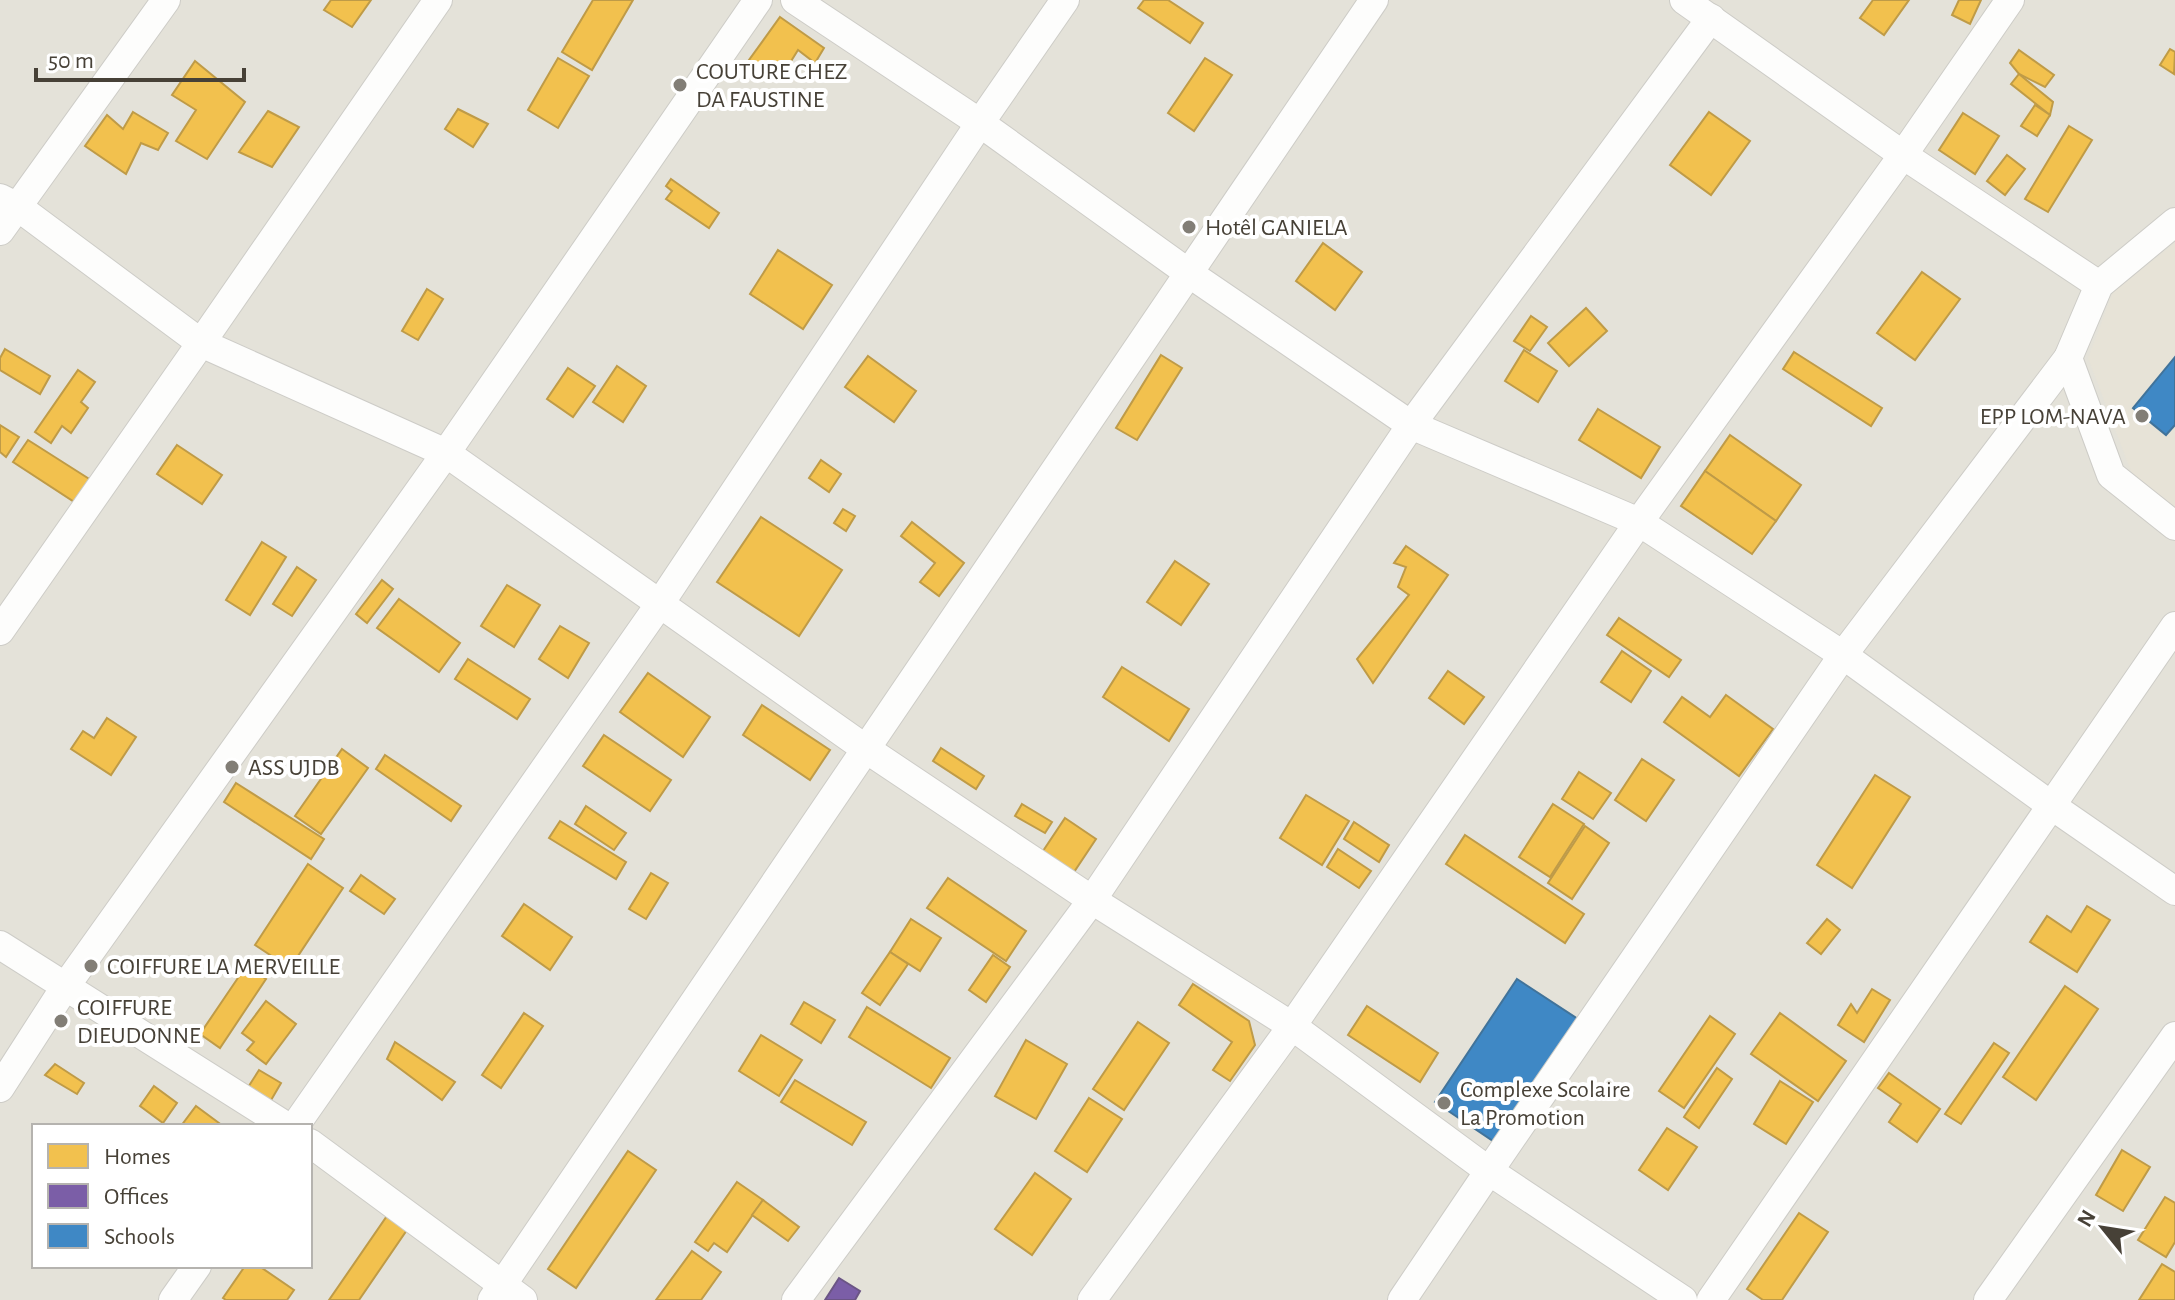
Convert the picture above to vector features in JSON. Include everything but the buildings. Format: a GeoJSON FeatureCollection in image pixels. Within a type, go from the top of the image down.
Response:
{"type":"FeatureCollection","features":[{"type":"Feature","properties":{"kind":"street"},"geometry":{"type":"LineString","coordinates":[[0,231],[9,202],[166,0]]}},
{"type":"Feature","properties":{"kind":"street"},"geometry":{"type":"LineString","coordinates":[[0,631],[438,0]]}},
{"type":"Feature","properties":{"kind":"street"},"geometry":{"type":"LineString","coordinates":[[0,1088],[65,987],[446,453],[758,0]]}},
{"type":"Feature","properties":{"kind":"street"},"geometry":{"type":"LineString","coordinates":[[795,0],[980,123],[1190,274],[1411,425],[1639,522],[1843,655],[2175,891]]}},
{"type":"Feature","properties":{"kind":"street"},"geometry":{"type":"LineString","coordinates":[[296,1124],[659,605],[1065,0]]}},
{"type":"Feature","properties":{"kind":"street"},"geometry":{"type":"LineString","coordinates":[[312,1145],[506,1295],[866,749],[1374,0]]}},
{"type":"Feature","properties":{"kind":"street"},"geometry":{"type":"LineString","coordinates":[[1684,0],[1903,155],[2099,285]]}},
{"type":"Feature","properties":{"kind":"street"},"geometry":{"type":"LineString","coordinates":[[1092,1300],[1292,1026],[1639,522],[1903,155],[2010,0]]}},
{"type":"Feature","properties":{"kind":"street"},"geometry":{"type":"LineString","coordinates":[[796,1300],[1092,900],[1411,425],[1711,18]]}},
{"type":"Feature","properties":{"kind":"street"},"geometry":{"type":"LineString","coordinates":[[9,202],[201,343],[446,453],[866,749],[1092,900],[1292,1026],[1489,1171],[1683,1300]]}},
{"type":"Feature","properties":{"kind":"street"},"geometry":{"type":"LineString","coordinates":[[1402,1300],[1843,655],[2068,358],[2099,285],[2175,222]]}},
{"type":"Feature","properties":{"kind":"street"},"geometry":{"type":"LineString","coordinates":[[2068,358],[2111,475],[2175,526]]}},
{"type":"Feature","properties":{"kind":"street"},"geometry":{"type":"LineString","coordinates":[[1711,1300],[2175,626]]}},
{"type":"Feature","properties":{"kind":"street"},"geometry":{"type":"LineString","coordinates":[[0,945],[283,1124]]}},
{"type":"Feature","properties":{"kind":"street"},"geometry":{"type":"LineString","coordinates":[[1988,1300],[2175,1036]]}},
{"type":"Feature","properties":{"kind":"street"},"geometry":{"type":"LineString","coordinates":[[173,1300],[196,1268]]}},
{"type":"Feature","properties":{"kind":"shaded area"},"geometry":{"type":"Polygon","coordinates":[[[0,0],[2175,0],[2175,1300],[0,1300],[0,0]]]}},
{"type":"Feature","properties":{"kind":"shaded area","name":"EPP LOM-NAVA"},"geometry":{"type":"Polygon","coordinates":[[[2175,243],[2175,507],[2132,474],[2088,358],[2113,292],[2175,243]]]}},
{"type":"Feature","properties":{"kind":"place","name":"COUTURE CHEZ DA FAUSTINE"},"geometry":{"type":"Point","coordinates":[680,85]}},
{"type":"Feature","properties":{"kind":"place","name":"Hotêl GANIELA"},"geometry":{"type":"Point","coordinates":[1189,227]}},
{"type":"Feature","properties":{"kind":"place","name":"EPP LOM-NAVA"},"geometry":{"type":"Point","coordinates":[2142,416]}},
{"type":"Feature","properties":{"kind":"place","name":"ASS UJDB"},"geometry":{"type":"Point","coordinates":[232,767]}},
{"type":"Feature","properties":{"kind":"place","name":"COIFFURE LA MERVEILLE"},"geometry":{"type":"Point","coordinates":[91,966]}},
{"type":"Feature","properties":{"kind":"place","name":"COIFFURE DIEUDONNE"},"geometry":{"type":"Point","coordinates":[61,1021]}},
{"type":"Feature","properties":{"kind":"place","name":"Complexe Scolaire La Promotion"},"geometry":{"type":"Point","coordinates":[1444,1103]}}]}
